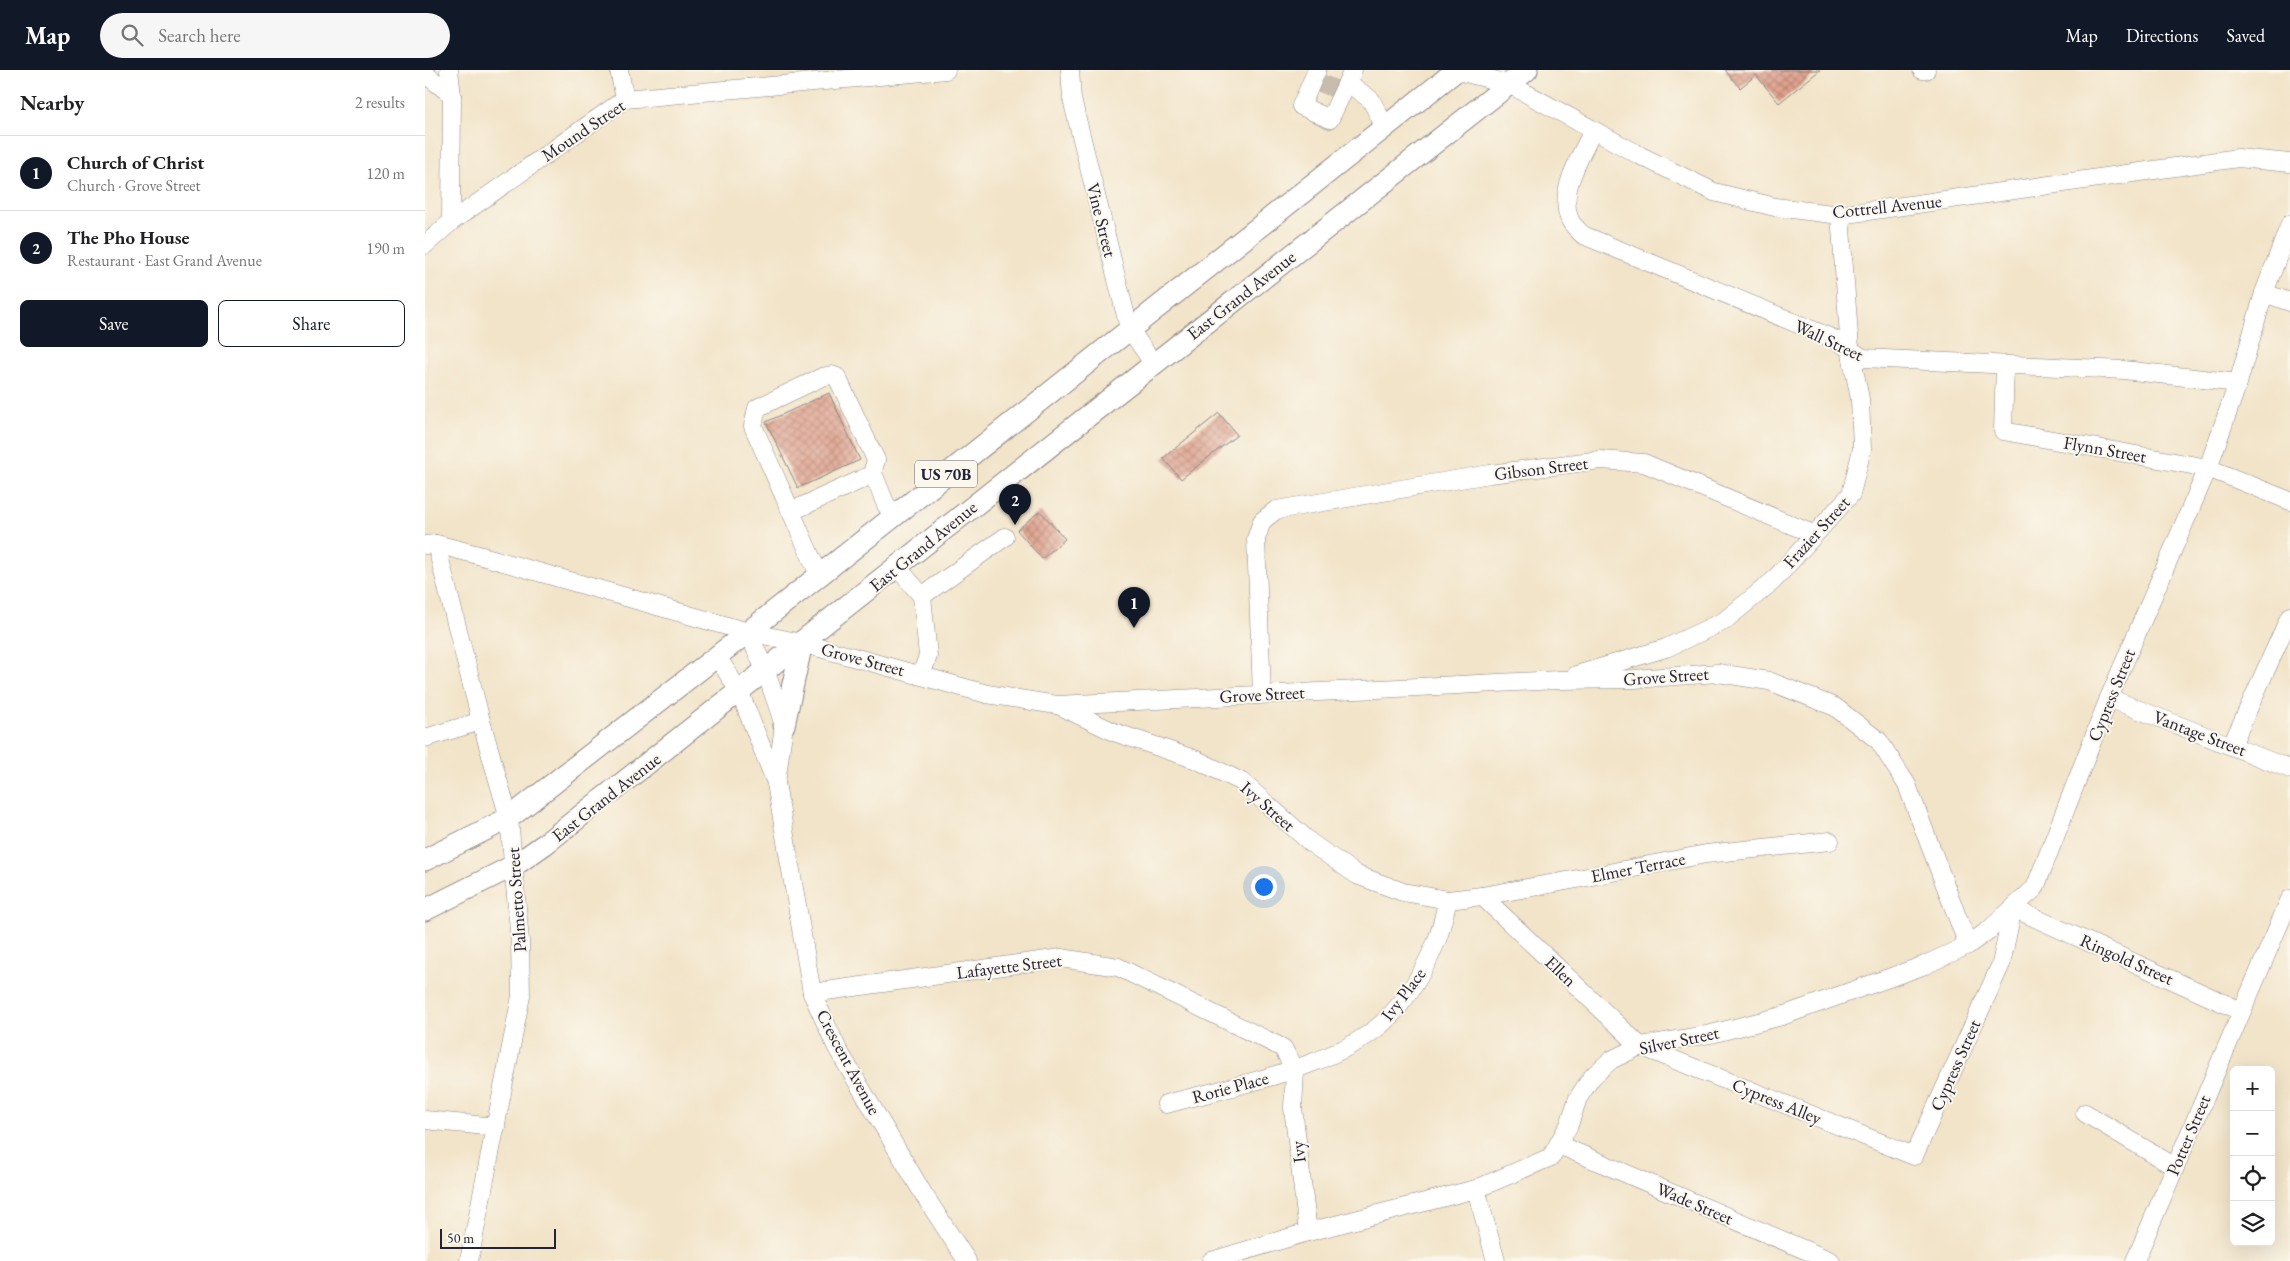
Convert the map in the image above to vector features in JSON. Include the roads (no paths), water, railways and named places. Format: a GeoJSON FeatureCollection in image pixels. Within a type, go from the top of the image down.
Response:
{"type":"FeatureCollection","features":[{"type":"Feature","properties":{"kind":"main road","name":"US 70B"},"geometry":{"type":"LineString","coordinates":[[425,860],[509,818],[748,632],[1455,70]]}},
{"type":"Feature","properties":{"kind":"main road","name":"East Grand Avenue"},"geometry":{"type":"LineString","coordinates":[[425,910],[515,865],[545,844],[740,693],[1507,77],[1527,70]]}},
{"type":"Feature","properties":{"kind":"main road"},"geometry":{"type":"LineString","coordinates":[[784,725],[802,643]]}},
{"type":"Feature","properties":{"kind":"street"},"geometry":{"type":"LineString","coordinates":[[449,70],[453,95],[451,222]]}},
{"type":"Feature","properties":{"kind":"street"},"geometry":{"type":"LineString","coordinates":[[619,70],[625,99]]}},
{"type":"Feature","properties":{"kind":"street","name":"Mound Street"},"geometry":{"type":"LineString","coordinates":[[425,245],[451,222],[625,99],[946,70]]}},
{"type":"Feature","properties":{"kind":"street","name":"Vine Street"},"geometry":{"type":"LineString","coordinates":[[1070,70],[1072,99],[1129,328],[1153,363]]}},
{"type":"Feature","properties":{"kind":"street","name":"Cottrell Avenue"},"geometry":{"type":"LineString","coordinates":[[1455,70],[1507,77],[1593,130],[1714,192],[1775,207],[1840,215],[2238,158],[2290,163]]}},
{"type":"Feature","properties":{"kind":"street"},"geometry":{"type":"LineString","coordinates":[[425,74],[453,95]]}},
{"type":"Feature","properties":{"kind":"street"},"geometry":{"type":"LineString","coordinates":[[1317,77],[1301,106],[1330,119],[1346,80],[1371,100],[1385,126]]}},
{"type":"Feature","properties":{"kind":"street","name":"Wall Street"},"geometry":{"type":"LineString","coordinates":[[1593,130],[1572,178],[1566,197],[1570,220],[1583,235],[1834,339],[1863,358],[2124,370],[2238,383]]}},
{"type":"Feature","properties":{"kind":"street","name":"Frazier Street"},"geometry":{"type":"LineString","coordinates":[[1559,680],[1666,648],[1724,621],[1773,580],[1851,494],[1862,449],[1860,399],[1850,349],[1840,215]]}},
{"type":"Feature","properties":{"kind":"street","name":"Cypress Street"},"geometry":{"type":"LineString","coordinates":[[1914,1156],[2001,964],[2013,908],[2035,888],[2109,698],[2208,468],[2238,383],[2264,293],[2290,224]]}},
{"type":"Feature","properties":{"kind":"street"},"geometry":{"type":"LineString","coordinates":[[2264,293],[2290,302]]}},
{"type":"Feature","properties":{"kind":"street","name":"Flynn Street"},"geometry":{"type":"LineString","coordinates":[[2005,364],[2003,431],[2208,468],[2290,501]]}},
{"type":"Feature","properties":{"kind":"street"},"geometry":{"type":"LineString","coordinates":[[819,575],[753,426],[757,408],[822,378],[832,375],[837,377],[876,460],[871,478]]}},
{"type":"Feature","properties":{"kind":"street","name":"Gibson Street"},"geometry":{"type":"LineString","coordinates":[[1262,694],[1256,539],[1262,521],[1275,510],[1490,474],[1601,460],[1643,463],[1813,534]]}},
{"type":"Feature","properties":{"kind":"street"},"geometry":{"type":"LineString","coordinates":[[792,511],[867,477],[875,478],[886,505],[893,516]]}},
{"type":"Feature","properties":{"kind":"street"},"geometry":{"type":"LineString","coordinates":[[923,596],[1005,537]]}},
{"type":"Feature","properties":{"kind":"street","name":"Grove Street"},"geometry":{"type":"LineString","coordinates":[[431,544],[748,632],[802,643],[987,694],[1057,705],[1559,680],[1634,679],[1718,673],[1769,681],[1835,707],[1879,741],[1907,785],[1968,945]]}},
{"type":"Feature","properties":{"kind":"street","name":"Palmetto Street"},"geometry":{"type":"LineString","coordinates":[[431,544],[509,818],[515,865],[520,941],[521,996],[469,1261]]}},
{"type":"Feature","properties":{"kind":"street"},"geometry":{"type":"LineString","coordinates":[[897,567],[923,596],[928,656],[921,675]]}},
{"type":"Feature","properties":{"kind":"street"},"geometry":{"type":"LineString","coordinates":[[2233,745],[2290,616]]}},
{"type":"Feature","properties":{"kind":"street","name":"Crescent Avenue"},"geometry":{"type":"LineString","coordinates":[[748,632],[766,672],[784,725],[775,783]]}},
{"type":"Feature","properties":{"kind":"street","name":"Crescent Avenue"},"geometry":{"type":"LineString","coordinates":[[717,656],[740,693],[775,783],[812,993],[837,1048],[924,1195],[967,1261]]}},
{"type":"Feature","properties":{"kind":"street","name":"Vantage Street"},"geometry":{"type":"LineString","coordinates":[[2109,698],[2233,745],[2290,769]]}},
{"type":"Feature","properties":{"kind":"street","name":"Ivy Street"},"geometry":{"type":"LineString","coordinates":[[1057,705],[1114,732],[1197,760],[1242,782],[1311,843],[1357,875],[1403,892],[1448,900]]}},
{"type":"Feature","properties":{"kind":"street"},"geometry":{"type":"LineString","coordinates":[[425,738],[481,721]]}},
{"type":"Feature","properties":{"kind":"street","name":"Elmer Terrace"},"geometry":{"type":"LineString","coordinates":[[1448,900],[1482,896],[1706,854],[1830,841]]}},
{"type":"Feature","properties":{"kind":"street","name":"Ellen"},"geometry":{"type":"LineString","coordinates":[[1482,896],[1640,1046]]}},
{"type":"Feature","properties":{"kind":"street","name":"Potter Street"},"geometry":{"type":"LineString","coordinates":[[2135,1261],[2290,899]]}},
{"type":"Feature","properties":{"kind":"street","name":"Ivy Place"},"geometry":{"type":"LineString","coordinates":[[1295,1071],[1356,1042],[1389,1018],[1416,981],[1438,939],[1448,900]]}},
{"type":"Feature","properties":{"kind":"street","name":"Silver Street"},"geometry":{"type":"LineString","coordinates":[[1211,1261],[1234,1258],[1308,1232],[1476,1189],[1551,1157],[1569,1125],[1578,1098],[1593,1077],[1611,1060],[1640,1046],[1711,1034],[1782,1016],[1925,965],[1968,945],[1989,930],[2013,908]]}},
{"type":"Feature","properties":{"kind":"street","name":"Ringold Street"},"geometry":{"type":"LineString","coordinates":[[2013,908],[2241,1011]]}},
{"type":"Feature","properties":{"kind":"street","name":"Lafayette Street"},"geometry":{"type":"LineString","coordinates":[[812,993],[1061,958],[1118,967],[1283,1048],[1295,1071]]}},
{"type":"Feature","properties":{"kind":"street","name":"Cypress Alley"},"geometry":{"type":"LineString","coordinates":[[1640,1046],[1914,1156]]}},
{"type":"Feature","properties":{"kind":"street","name":"Rorie Place"},"geometry":{"type":"LineString","coordinates":[[1166,1104],[1295,1071]]}},
{"type":"Feature","properties":{"kind":"street","name":"Ivy"},"geometry":{"type":"LineString","coordinates":[[1295,1071],[1293,1108],[1308,1232]]}},
{"type":"Feature","properties":{"kind":"street"},"geometry":{"type":"LineString","coordinates":[[2085,1112],[2175,1167]]}},
{"type":"Feature","properties":{"kind":"street"},"geometry":{"type":"LineString","coordinates":[[425,1120],[496,1127]]}},
{"type":"Feature","properties":{"kind":"street","name":"Wade Street"},"geometry":{"type":"LineString","coordinates":[[1559,1145],[1831,1261]]}},
{"type":"Feature","properties":{"kind":"street"},"geometry":{"type":"LineString","coordinates":[[1476,1189],[1496,1261]]}},
{"type":"Feature","properties":{"kind":"tunnel"},"geometry":{"type":"LineString","coordinates":[[1321,83],[1337,90]]}},
{"type":"Feature","properties":{"kind":"place","name":"The Pho House"},"geometry":{"type":"Point","coordinates":[1015,525]}},
{"type":"Feature","properties":{"kind":"place","name":"Church of Christ"},"geometry":{"type":"Point","coordinates":[1134,628]}}]}
